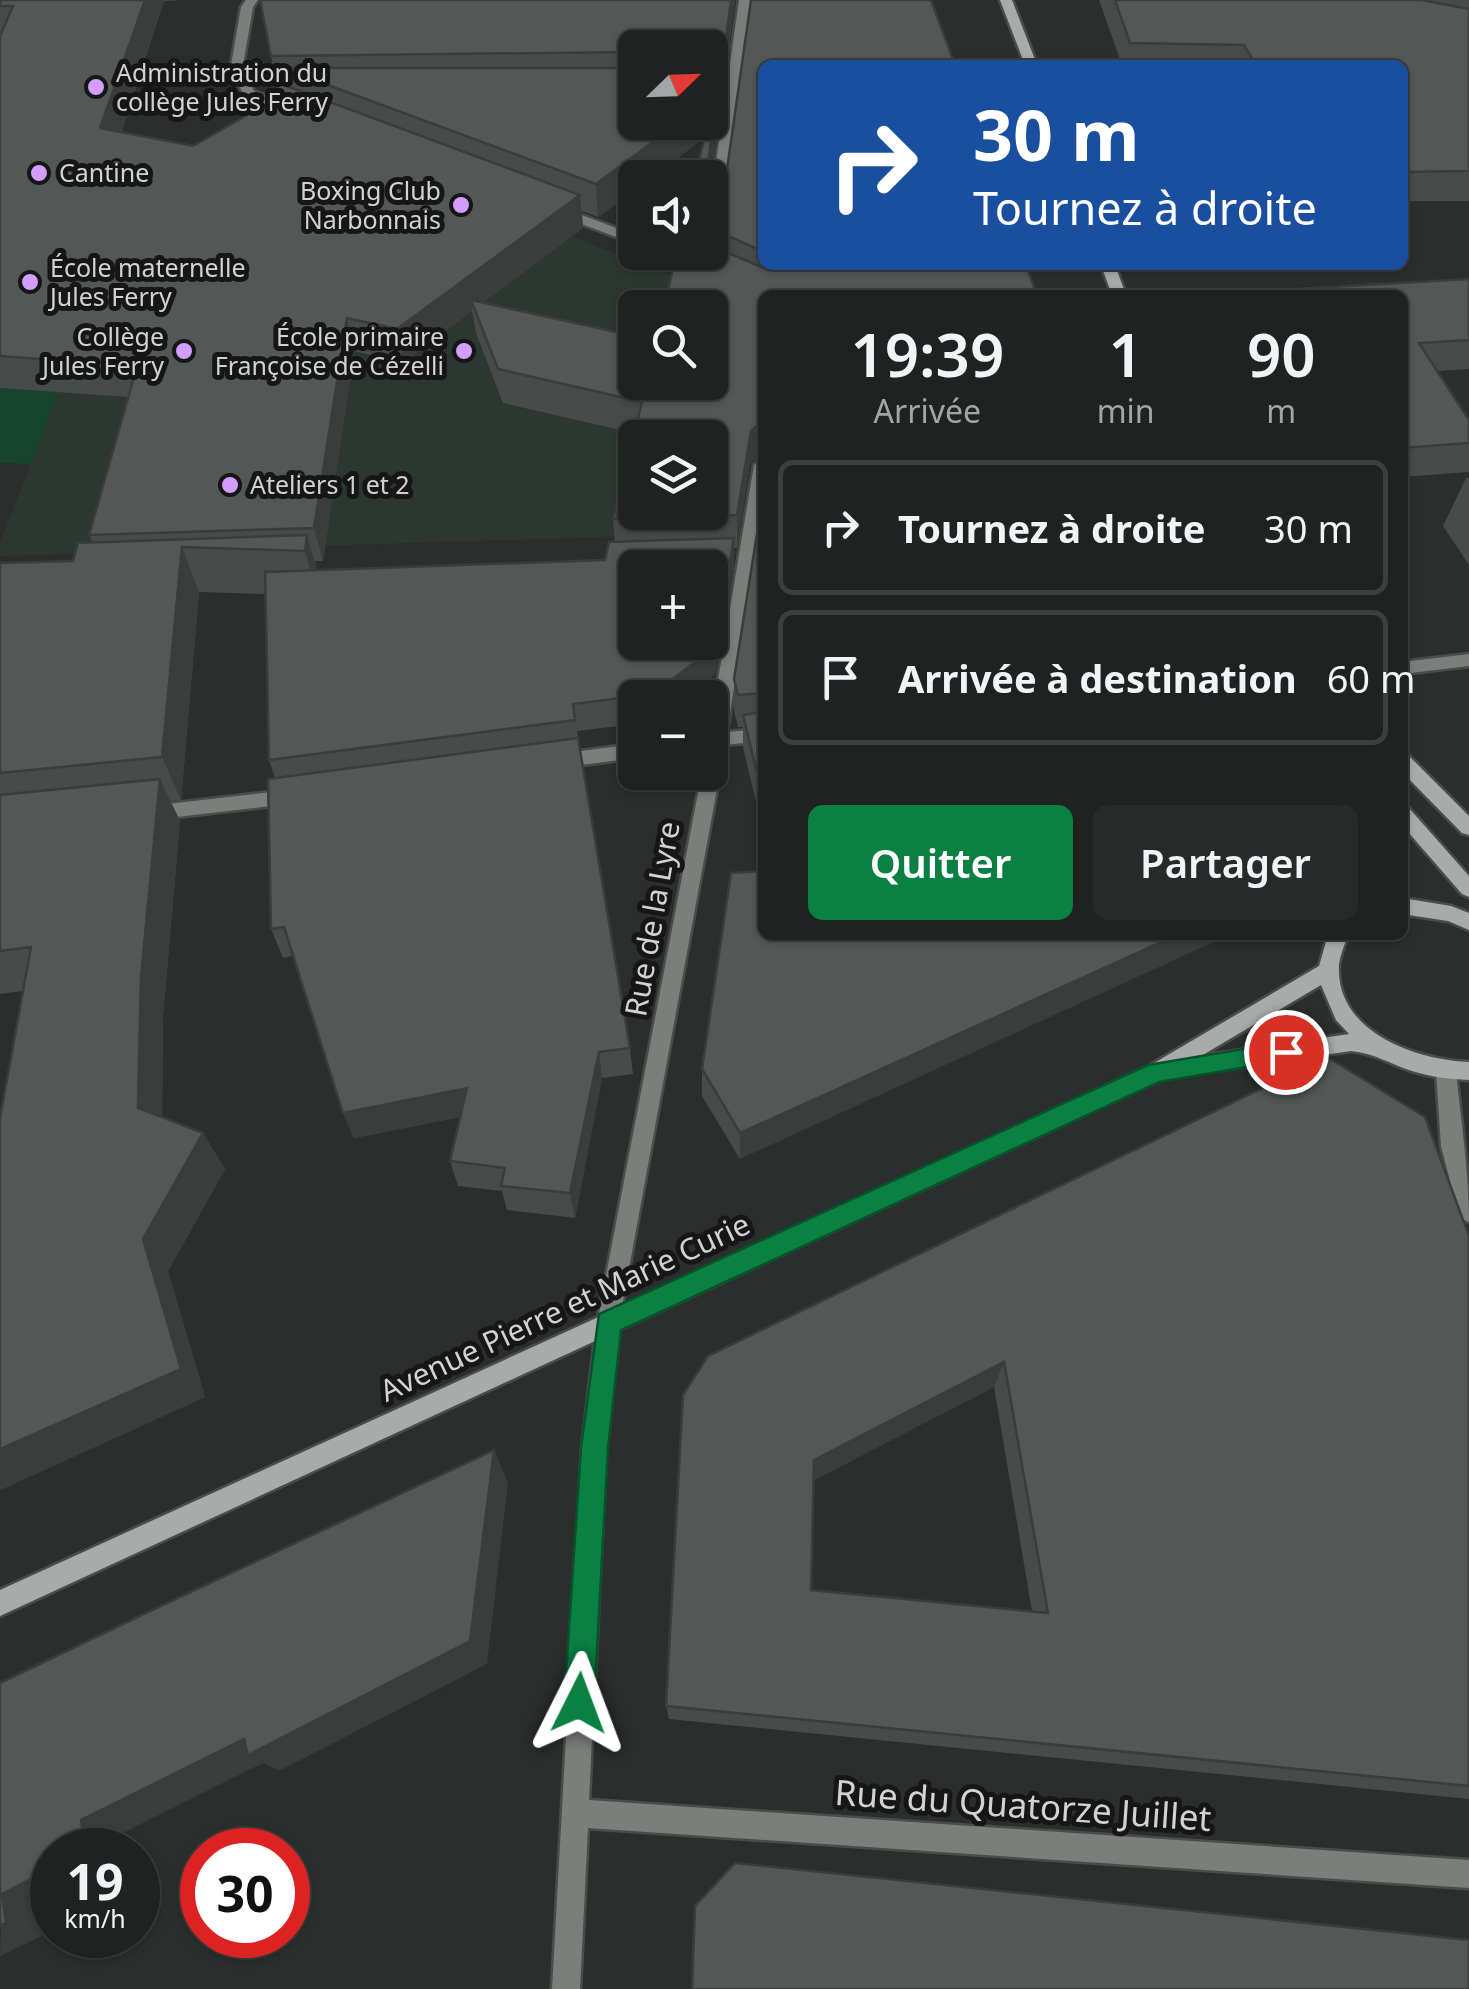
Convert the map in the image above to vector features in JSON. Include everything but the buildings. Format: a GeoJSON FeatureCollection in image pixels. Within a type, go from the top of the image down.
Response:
{"type":"FeatureCollection","features":[{"type":"Feature","properties":{"kind":"street"},"geometry":{"type":"LineString","coordinates":[[252,0],[247,7],[236,71],[249,94],[302,114]]}},
{"type":"Feature","properties":{"kind":"street"},"geometry":{"type":"LineString","coordinates":[[718,160],[745,0]]}},
{"type":"Feature","properties":{"kind":"street"},"geometry":{"type":"LineString","coordinates":[[1006,0],[1028,60]]}},
{"type":"Feature","properties":{"kind":"street"},"geometry":{"type":"LineString","coordinates":[[249,94],[287,93]]}},
{"type":"Feature","properties":{"kind":"street"},"geometry":{"type":"LineString","coordinates":[[546,206],[618,234]]}},
{"type":"Feature","properties":{"kind":"street","name":"Rue de la Lyre"},"geometry":{"type":"LineString","coordinates":[[722,680],[737,557],[758,481]]}},
{"type":"Feature","properties":{"kind":"street"},"geometry":{"type":"LineString","coordinates":[[1408,667],[1469,660]]}},
{"type":"Feature","properties":{"kind":"street"},"geometry":{"type":"LineString","coordinates":[[728,739],[758,735]]}},
{"type":"Feature","properties":{"kind":"street"},"geometry":{"type":"LineString","coordinates":[[539,763],[618,752]]}},
{"type":"Feature","properties":{"kind":"street"},"geometry":{"type":"LineString","coordinates":[[1408,766],[1469,828]]}},
{"type":"Feature","properties":{"kind":"street","name":"Rue de la Lyre"},"geometry":{"type":"LineString","coordinates":[[566,1989],[594,1448],[608,1323],[705,790]]}},
{"type":"Feature","properties":{"kind":"street"},"geometry":{"type":"LineString","coordinates":[[136,815],[310,794]]}},
{"type":"Feature","properties":{"kind":"street"},"geometry":{"type":"LineString","coordinates":[[1408,819],[1469,889]]}},
{"type":"Feature","properties":{"kind":"street"},"geometry":{"type":"LineString","coordinates":[[1408,907],[1450,914],[1469,922]]}},
{"type":"Feature","properties":{"kind":"street"},"geometry":{"type":"LineString","coordinates":[[1335,940],[1329,951],[1328,971],[1338,1004],[1373,1044],[1417,1066],[1469,1071]]}},
{"type":"Feature","properties":{"kind":"street","name":"Avenue Pierre et Marie Curie"},"geometry":{"type":"LineString","coordinates":[[0,1603],[1156,1072],[1328,971]]}},
{"type":"Feature","properties":{"kind":"street","name":"Avenue Pierre et Marie Curie"},"geometry":{"type":"LineString","coordinates":[[1156,1072],[1351,1042],[1373,1044]]}},
{"type":"Feature","properties":{"kind":"street"},"geometry":{"type":"LineString","coordinates":[[1446,1071],[1452,1146],[1469,1212]]}},
{"type":"Feature","properties":{"kind":"street","name":"Rue du Quatorze Juillet"},"geometry":{"type":"LineString","coordinates":[[573,1813],[1469,1874]]}},
{"type":"Feature","properties":{"kind":"shaded area"},"geometry":{"type":"Polygon","coordinates":[[[164,0],[111,170],[382,163],[618,255],[618,270],[658,270],[709,290],[618,290],[618,400],[711,400],[711,420],[618,420],[618,530],[700,530],[695,534],[0,556],[0,543],[53,407],[0,406],[164,0]]]}},
{"type":"Feature","properties":{"kind":"green space"},"geometry":{"type":"Polygon","coordinates":[[[91,307],[31,464],[0,463],[0,388],[91,307]]]}},
{"type":"Feature","properties":{"kind":"place","name":"Administration du collège Jules Ferry"},"geometry":{"type":"Point","coordinates":[96,87]}},
{"type":"Feature","properties":{"kind":"place","name":"Cantine"},"geometry":{"type":"Point","coordinates":[39,173]}},
{"type":"Feature","properties":{"kind":"place","name":"Boxing Club Narbonnais"},"geometry":{"type":"Point","coordinates":[461,205]}},
{"type":"Feature","properties":{"kind":"place","name":"École maternelle Jules Ferry"},"geometry":{"type":"Point","coordinates":[30,282]}},
{"type":"Feature","properties":{"kind":"place","name":"Collège Jules Ferry"},"geometry":{"type":"Point","coordinates":[184,351]}},
{"type":"Feature","properties":{"kind":"place","name":"École primaire Françoise de Cézelli"},"geometry":{"type":"Point","coordinates":[464,351]}},
{"type":"Feature","properties":{"kind":"place","name":"Ateliers 1 et 2"},"geometry":{"type":"Point","coordinates":[230,485]}},
{"type":"Feature","properties":{"kind":"route"},"geometry":{"type":"LineString","coordinates":[[579,1703],[594,1448],[608,1323],[1156,1072],[1286,1052]]}}]}
